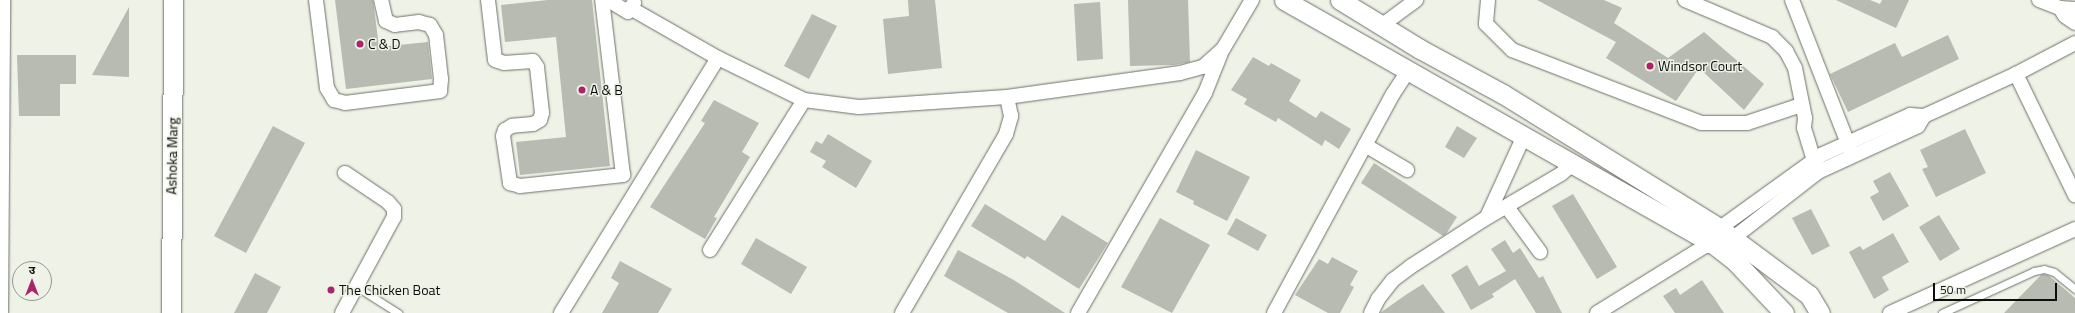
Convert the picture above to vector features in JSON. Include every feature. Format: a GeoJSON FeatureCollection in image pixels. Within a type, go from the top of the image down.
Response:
{"type":"FeatureCollection","features":[{"type":"Feature","properties":{"kind":"street"},"geometry":{"type":"LineString","coordinates":[[1,313],[3,0]]}},
{"type":"Feature","properties":{"kind":"street","name":"Ashoka Marg"},"geometry":{"type":"LineString","coordinates":[[171,313],[173,0]]}},
{"type":"Feature","properties":{"kind":"street"},"geometry":{"type":"LineString","coordinates":[[316,0],[327,88],[334,100],[345,103],[440,91],[441,79],[436,35],[430,26],[419,22],[395,25],[386,21],[381,0]]}},
{"type":"Feature","properties":{"kind":"street"},"geometry":{"type":"LineString","coordinates":[[488,0],[496,60],[504,63],[533,61],[537,67],[542,113],[540,120],[533,124],[512,126],[505,130],[503,136],[510,183],[520,186],[624,175],[602,0]]}},
{"type":"Feature","properties":{"kind":"street"},"geometry":{"type":"LineString","coordinates":[[608,0],[628,12],[630,4],[718,58],[804,100],[859,107],[1007,97],[1180,73],[1203,67],[1223,49]]}},
{"type":"Feature","properties":{"kind":"street"},"geometry":{"type":"LineString","coordinates":[[1078,313],[1205,93],[1223,49],[1252,0]]}},
{"type":"Feature","properties":{"kind":"street"},"geometry":{"type":"LineString","coordinates":[[1284,0],[1523,138],[1715,240],[1809,295],[1820,313]]}},
{"type":"Feature","properties":{"kind":"street"},"geometry":{"type":"LineString","coordinates":[[1340,0],[1381,26],[1503,94],[1715,240],[1784,313]]}},
{"type":"Feature","properties":{"kind":"street"},"geometry":{"type":"LineString","coordinates":[[1381,26],[1416,0]]}},
{"type":"Feature","properties":{"kind":"street"},"geometry":{"type":"LineString","coordinates":[[1488,0],[1486,24],[1512,50],[1702,123],[1747,122],[1803,111]]}},
{"type":"Feature","properties":{"kind":"street"},"geometry":{"type":"LineString","coordinates":[[1685,0],[1772,37],[1786,51],[1795,68],[1803,111],[1804,128],[1820,164]]}},
{"type":"Feature","properties":{"kind":"street"},"geometry":{"type":"LineString","coordinates":[[1792,0],[1850,148]]}},
{"type":"Feature","properties":{"kind":"street"},"geometry":{"type":"LineString","coordinates":[[2039,0],[2060,8],[2075,9]]}},
{"type":"Feature","properties":{"kind":"street"},"geometry":{"type":"LineString","coordinates":[[2060,8],[2065,16],[2075,22]]}},
{"type":"Feature","properties":{"kind":"street"},"geometry":{"type":"LineString","coordinates":[[1597,313],[1715,240],[1820,164],[1850,148],[1918,126],[1924,116],[2016,74],[2075,43]]}},
{"type":"Feature","properties":{"kind":"street"},"geometry":{"type":"LineString","coordinates":[[562,313],[718,58]]}},
{"type":"Feature","properties":{"kind":"street"},"geometry":{"type":"LineString","coordinates":[[1274,313],[1365,145],[1408,71]]}},
{"type":"Feature","properties":{"kind":"street"},"geometry":{"type":"LineString","coordinates":[[2016,74],[2075,195]]}},
{"type":"Feature","properties":{"kind":"street"},"geometry":{"type":"LineString","coordinates":[[902,313],[1006,134],[1011,116],[1007,97]]}},
{"type":"Feature","properties":{"kind":"street"},"geometry":{"type":"LineString","coordinates":[[710,250],[804,100]]}},
{"type":"Feature","properties":{"kind":"street"},"geometry":{"type":"LineString","coordinates":[[1488,217],[1523,138]]}},
{"type":"Feature","properties":{"kind":"street"},"geometry":{"type":"LineString","coordinates":[[1365,145],[1407,170]]}},
{"type":"Feature","properties":{"kind":"street"},"geometry":{"type":"LineString","coordinates":[[1370,313],[1392,280],[1488,217],[1561,174],[1573,164]]}},
{"type":"Feature","properties":{"kind":"street"},"geometry":{"type":"LineString","coordinates":[[342,313],[394,217],[394,209],[388,202],[345,173]]}},
{"type":"Feature","properties":{"kind":"street"},"geometry":{"type":"LineString","coordinates":[[1507,207],[1540,252]]}},
{"type":"Feature","properties":{"kind":"street"},"geometry":{"type":"LineString","coordinates":[[1890,313],[2075,229]]}},
{"type":"Feature","properties":{"kind":"lane"},"geometry":{"type":"LineString","coordinates":[[1942,313],[2034,271],[2044,269],[2054,272],[2075,289]]}},
{"type":"Feature","properties":{"kind":"lane"},"geometry":{"type":"LineString","coordinates":[[357,287],[398,313]]}},
{"type":"Feature","properties":{"kind":"building","name":"C & D"},"geometry":{"type":"Polygon","coordinates":[[[335,0],[373,0],[379,47],[428,42],[432,79],[346,89],[335,0]]]}},
{"type":"Feature","properties":{"kind":"building","name":"A & B"},"geometry":{"type":"Polygon","coordinates":[[[548,0],[592,0],[610,166],[520,175],[516,142],[566,137],[556,37],[505,42],[501,5],[548,0]]]}},
{"type":"Feature","properties":{"kind":"building"},"geometry":{"type":"Polygon","coordinates":[[[908,0],[935,0],[942,68],[888,74],[883,19],[909,16],[908,0]]]}},
{"type":"Feature","properties":{"kind":"building"},"geometry":{"type":"Polygon","coordinates":[[[1128,0],[1188,0],[1190,62],[1174,65],[1130,66],[1128,0]]]}},
{"type":"Feature","properties":{"kind":"building"},"geometry":{"type":"Polygon","coordinates":[[[1537,0],[1604,0],[1622,8],[1614,23],[1668,58],[1704,32],[1764,84],[1744,110],[1699,68],[1676,101],[1606,58],[1616,42],[1537,0]]]}},
{"type":"Feature","properties":{"kind":"building"},"geometry":{"type":"Polygon","coordinates":[[[1836,0],[1870,0],[1880,4],[1882,0],[1909,0],[1896,28],[1836,0]]]}},
{"type":"Feature","properties":{"kind":"building"},"geometry":{"type":"Polygon","coordinates":[[[1100,2],[1103,59],[1077,61],[1074,4],[1100,2]]]}},
{"type":"Feature","properties":{"kind":"building"},"geometry":{"type":"Polygon","coordinates":[[[129,7],[129,77],[92,75],[129,7]]]}},
{"type":"Feature","properties":{"kind":"building"},"geometry":{"type":"Polygon","coordinates":[[[812,14],[837,26],[809,79],[784,66],[812,14]]]}},
{"type":"Feature","properties":{"kind":"building"},"geometry":{"type":"Polygon","coordinates":[[[1948,35],[1959,59],[1848,112],[1830,74],[1895,43],[1902,57],[1948,35]]]}},
{"type":"Feature","properties":{"kind":"building"},"geometry":{"type":"Polygon","coordinates":[[[17,55],[76,55],[76,84],[60,84],[60,116],[19,116],[17,55]]]}},
{"type":"Feature","properties":{"kind":"building"},"geometry":{"type":"Polygon","coordinates":[[[1253,57],[1269,66],[1271,63],[1301,80],[1289,101],[1316,118],[1321,111],[1351,129],[1339,149],[1325,140],[1322,146],[1278,118],[1276,122],[1244,104],[1247,99],[1231,90],[1253,57]]]}},
{"type":"Feature","properties":{"kind":"building"},"geometry":{"type":"Polygon","coordinates":[[[714,100],[759,123],[742,152],[750,157],[714,217],[717,218],[705,239],[650,207],[705,123],[701,121],[714,100]]]}},
{"type":"Feature","properties":{"kind":"building"},"geometry":{"type":"Polygon","coordinates":[[[273,126],[305,143],[246,253],[214,236],[273,126]]]}},
{"type":"Feature","properties":{"kind":"building"},"geometry":{"type":"Polygon","coordinates":[[[1457,126],[1477,138],[1464,158],[1445,147],[1457,126]]]}},
{"type":"Feature","properties":{"kind":"building"},"geometry":{"type":"Polygon","coordinates":[[[1965,129],[1986,173],[1936,197],[1922,169],[1928,167],[1920,150],[1965,129]]]}},
{"type":"Feature","properties":{"kind":"building"},"geometry":{"type":"Polygon","coordinates":[[[828,134],[872,161],[856,188],[822,167],[826,161],[810,152],[816,141],[822,144],[828,134]]]}},
{"type":"Feature","properties":{"kind":"building"},"geometry":{"type":"Polygon","coordinates":[[[1196,150],[1250,177],[1227,221],[1193,204],[1194,201],[1176,192],[1196,150]]]}},
{"type":"Feature","properties":{"kind":"building"},"geometry":{"type":"Polygon","coordinates":[[[1374,163],[1457,217],[1446,234],[1443,236],[1361,183],[1374,163]]]}},
{"type":"Feature","properties":{"kind":"building"},"geometry":{"type":"Polygon","coordinates":[[[1890,172],[1909,206],[1883,221],[1870,197],[1879,192],[1873,181],[1890,172]]]}},
{"type":"Feature","properties":{"kind":"building"},"geometry":{"type":"Polygon","coordinates":[[[1573,194],[1617,267],[1597,279],[1552,206],[1573,194]]]}},
{"type":"Feature","properties":{"kind":"building"},"geometry":{"type":"Polygon","coordinates":[[[985,204],[1045,241],[1062,215],[1108,243],[1079,289],[1027,256],[1025,259],[971,226],[985,204]]]}},
{"type":"Feature","properties":{"kind":"building"},"geometry":{"type":"Polygon","coordinates":[[[1811,209],[1830,246],[1812,255],[1792,218],[1811,209]]]}},
{"type":"Feature","properties":{"kind":"building"},"geometry":{"type":"Polygon","coordinates":[[[1939,215],[1960,249],[1940,261],[1919,227],[1939,215]]]}},
{"type":"Feature","properties":{"kind":"building"},"geometry":{"type":"Polygon","coordinates":[[[1160,218],[1210,245],[1172,313],[1121,287],[1160,218]]]}},
{"type":"Feature","properties":{"kind":"building"},"geometry":{"type":"Polygon","coordinates":[[[1236,218],[1267,235],[1258,251],[1227,234],[1236,218]]]}},
{"type":"Feature","properties":{"kind":"building"},"geometry":{"type":"Polygon","coordinates":[[[1893,233],[1909,262],[1882,277],[1889,290],[1874,299],[1849,252],[1860,246],[1863,250],[1893,233]]]}},
{"type":"Feature","properties":{"kind":"building"},"geometry":{"type":"Polygon","coordinates":[[[756,238],[807,267],[791,294],[741,264],[756,238]]]}},
{"type":"Feature","properties":{"kind":"building"},"geometry":{"type":"Polygon","coordinates":[[[1505,240],[1513,253],[1520,248],[1539,278],[1543,276],[1562,313],[1536,313],[1515,279],[1492,294],[1494,297],[1471,310],[1451,275],[1467,265],[1479,286],[1506,271],[1491,249],[1505,240]]]}},
{"type":"Feature","properties":{"kind":"building"},"geometry":{"type":"Polygon","coordinates":[[[958,250],[1012,279],[1065,313],[1008,313],[944,276],[958,250]]]}},
{"type":"Feature","properties":{"kind":"building"},"geometry":{"type":"Polygon","coordinates":[[[1332,257],[1358,271],[1350,285],[1354,287],[1340,313],[1328,313],[1295,295],[1319,259],[1328,264],[1332,257]]]}},
{"type":"Feature","properties":{"kind":"building"},"geometry":{"type":"Polygon","coordinates":[[[620,261],[672,289],[658,313],[602,313],[619,283],[611,278],[620,261]]]}},
{"type":"Feature","properties":{"kind":"building"},"geometry":{"type":"Polygon","coordinates":[[[255,273],[281,287],[267,313],[234,313],[255,273]]]}},
{"type":"Feature","properties":{"kind":"building"},"geometry":{"type":"Polygon","coordinates":[[[2042,274],[2048,275],[2075,298],[2075,313],[2004,313],[2042,274]]]}},
{"type":"Feature","properties":{"kind":"building"},"geometry":{"type":"Polygon","coordinates":[[[1702,280],[1724,313],[1675,313],[1663,296],[1676,288],[1680,295],[1702,280]]]}},
{"type":"Feature","properties":{"kind":"building"},"geometry":{"type":"Polygon","coordinates":[[[1423,284],[1445,313],[1380,313],[1407,294],[1423,284]]]}},
{"type":"Feature","properties":{"kind":"place","name":"C & D"},"geometry":{"type":"Point","coordinates":[360,44]}},
{"type":"Feature","properties":{"kind":"place","name":"Windsor Court"},"geometry":{"type":"Point","coordinates":[1650,66]}},
{"type":"Feature","properties":{"kind":"place","name":"A & B"},"geometry":{"type":"Point","coordinates":[582,90]}},
{"type":"Feature","properties":{"kind":"place","name":"The Chicken Boat"},"geometry":{"type":"Point","coordinates":[331,290]}}]}
